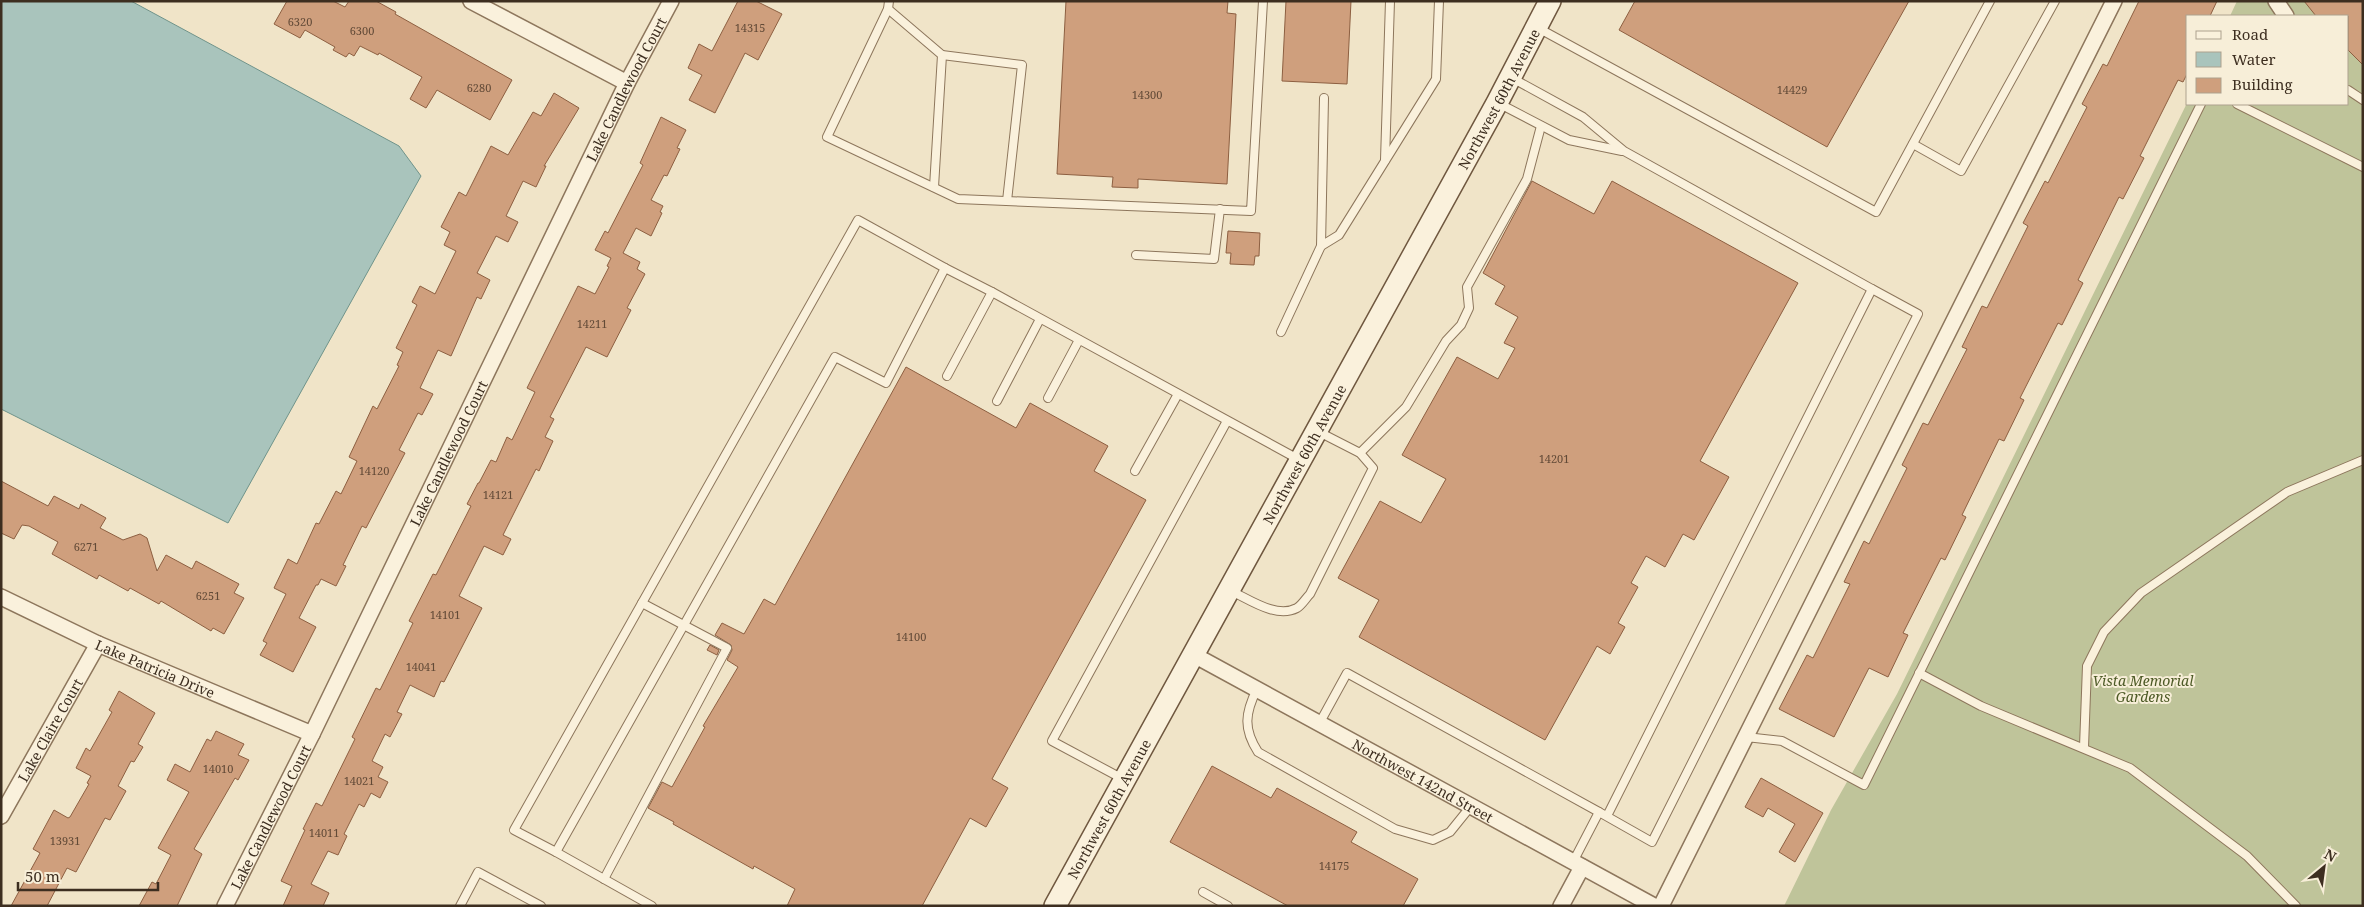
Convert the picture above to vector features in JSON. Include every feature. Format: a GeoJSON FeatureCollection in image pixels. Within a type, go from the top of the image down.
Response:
{"type":"FeatureCollection","features":[{"type":"Feature","properties":{"kind":"street"},"geometry":{"type":"LineString","coordinates":[[471,1],[627,83]]}},
{"type":"Feature","properties":{"kind":"street","name":"Lake Candlewood Court"},"geometry":{"type":"LineString","coordinates":[[225,906],[312,734],[627,83],[671,1]]}},
{"type":"Feature","properties":{"kind":"street","name":"Northwest 60th Avenue"},"geometry":{"type":"LineString","coordinates":[[1055,906],[1497,103],[1538,28],[1550,1]]}},
{"type":"Feature","properties":{"kind":"street"},"geometry":{"type":"LineString","coordinates":[[1662,906],[2114,1]]}},
{"type":"Feature","properties":{"kind":"street"},"geometry":{"type":"LineString","coordinates":[[2276,1],[2285,15]]}},
{"type":"Feature","properties":{"kind":"street","name":"Lake Patricia Drive"},"geometry":{"type":"LineString","coordinates":[[1,597],[98,644],[312,734]]}},
{"type":"Feature","properties":{"kind":"street","name":"Lake Claire Court"},"geometry":{"type":"LineString","coordinates":[[1,816],[98,644]]}},
{"type":"Feature","properties":{"kind":"street","name":"Northwest 142nd Street"},"geometry":{"type":"LineString","coordinates":[[1194,655],[1654,906]]}},
{"type":"Feature","properties":{"kind":"street"},"geometry":{"type":"LineString","coordinates":[[1561,906],[1578,864]]}},
{"type":"Feature","properties":{"kind":"lane"},"geometry":{"type":"LineString","coordinates":[[1007,201],[1022,65],[942,56],[889,5],[826,137],[958,199],[1251,211],[1263,1]]}},
{"type":"Feature","properties":{"kind":"lane"},"geometry":{"type":"LineString","coordinates":[[1385,162],[1390,1]]}},
{"type":"Feature","properties":{"kind":"lane"},"geometry":{"type":"LineString","coordinates":[[1321,246],[1339,235],[1436,79],[1439,1]]}},
{"type":"Feature","properties":{"kind":"lane"},"geometry":{"type":"LineString","coordinates":[[1538,28],[1876,212],[1990,1]]}},
{"type":"Feature","properties":{"kind":"lane"},"geometry":{"type":"LineString","coordinates":[[1913,144],[1961,171],[2054,1]]}},
{"type":"Feature","properties":{"kind":"lane"},"geometry":{"type":"LineString","coordinates":[[934,187],[942,56]]}},
{"type":"Feature","properties":{"kind":"lane"},"geometry":{"type":"LineString","coordinates":[[1319,724],[1347,672],[1652,842],[1918,314],[1624,151],[1583,117],[1511,77]]}},
{"type":"Feature","properties":{"kind":"lane"},"geometry":{"type":"LineString","coordinates":[[2349,91],[2363,100]]}},
{"type":"Feature","properties":{"kind":"lane"},"geometry":{"type":"LineString","coordinates":[[1281,332],[1321,246],[1324,98]]}},
{"type":"Feature","properties":{"kind":"lane"},"geometry":{"type":"LineString","coordinates":[[1497,103],[1569,140],[1624,151]]}},
{"type":"Feature","properties":{"kind":"lane"},"geometry":{"type":"LineString","coordinates":[[1746,737],[1782,741],[1864,785],[2201,105]]}},
{"type":"Feature","properties":{"kind":"lane"},"geometry":{"type":"LineString","coordinates":[[2239,105],[2363,167]]}},
{"type":"Feature","properties":{"kind":"lane"},"geometry":{"type":"LineString","coordinates":[[1360,453],[1406,407],[1446,341],[1462,325],[1469,308],[1467,287],[1527,180],[1541,126]]}},
{"type":"Feature","properties":{"kind":"lane"},"geometry":{"type":"LineString","coordinates":[[1136,255],[1214,259],[1220,209]]}},
{"type":"Feature","properties":{"kind":"lane"},"geometry":{"type":"LineString","coordinates":[[652,906],[514,830],[858,220],[1300,460]]}},
{"type":"Feature","properties":{"kind":"lane"},"geometry":{"type":"LineString","coordinates":[[556,852],[835,357],[886,382],[945,268]]}},
{"type":"Feature","properties":{"kind":"lane"},"geometry":{"type":"LineString","coordinates":[[1607,816],[1872,289]]}},
{"type":"Feature","properties":{"kind":"lane"},"geometry":{"type":"LineString","coordinates":[[947,376],[992,292]]}},
{"type":"Feature","properties":{"kind":"lane"},"geometry":{"type":"LineString","coordinates":[[997,400],[1040,319]]}},
{"type":"Feature","properties":{"kind":"lane"},"geometry":{"type":"LineString","coordinates":[[1048,398],[1079,340]]}},
{"type":"Feature","properties":{"kind":"lane"},"geometry":{"type":"LineString","coordinates":[[1135,471],[1178,394]]}},
{"type":"Feature","properties":{"kind":"lane"},"geometry":{"type":"LineString","coordinates":[[1125,780],[1052,741],[1228,421]]}},
{"type":"Feature","properties":{"kind":"lane"},"geometry":{"type":"LineString","coordinates":[[1229,590],[1266,608],[1285,612],[1298,608],[1310,594],[1372,468],[1360,453],[1316,430]]}},
{"type":"Feature","properties":{"kind":"lane"},"geometry":{"type":"LineString","coordinates":[[2084,747],[2087,666],[2104,632],[2141,593],[2287,492],[2363,460]]}},
{"type":"Feature","properties":{"kind":"lane"},"geometry":{"type":"LineString","coordinates":[[604,879],[727,648],[642,603]]}},
{"type":"Feature","properties":{"kind":"lane"},"geometry":{"type":"LineString","coordinates":[[1920,673],[1980,706],[2084,747],[2130,768],[2247,856],[2296,906]]}},
{"type":"Feature","properties":{"kind":"lane"},"geometry":{"type":"LineString","coordinates":[[1257,689],[1248,709],[1247,721],[1252,742],[1258,752],[1395,829],[1433,840],[1450,832],[1471,806]]}},
{"type":"Feature","properties":{"kind":"lane"},"geometry":{"type":"LineString","coordinates":[[1578,864],[1599,812]]}},
{"type":"Feature","properties":{"kind":"lane"},"geometry":{"type":"LineString","coordinates":[[460,906],[478,872],[541,906]]}},
{"type":"Feature","properties":{"kind":"lane"},"geometry":{"type":"LineString","coordinates":[[1203,892],[1228,906]]}},
{"type":"Feature","properties":{"kind":"green space","name":"Vista Memorial Gardens"},"geometry":{"type":"Polygon","coordinates":[[[2237,1],[2363,1],[2363,906],[1784,906],[1831,810],[1897,694],[2186,105],[2349,105],[2349,15],[2230,15],[2237,1]]]}},
{"type":"Feature","properties":{"kind":"water"},"geometry":{"type":"Polygon","coordinates":[[[1,1],[131,1],[399,146],[421,176],[228,523],[1,409],[1,1]]]}},
{"type":"Feature","properties":{"kind":"building"},"geometry":{"type":"Polygon","coordinates":[[[287,1],[333,1],[345,7],[349,1],[376,1],[396,12],[395,14],[512,80],[490,120],[437,90],[426,108],[410,99],[422,77],[379,53],[378,55],[360,46],[354,56],[349,53],[346,57],[333,50],[335,47],[305,30],[300,38],[274,24],[287,1]]]}},
{"type":"Feature","properties":{"kind":"building"},"geometry":{"type":"Polygon","coordinates":[[[738,1],[756,1],[782,14],[758,60],[745,53],[715,113],[689,100],[702,75],[688,68],[699,44],[712,51],[738,1]]]}},
{"type":"Feature","properties":{"kind":"building"},"geometry":{"type":"Polygon","coordinates":[[[1066,1],[1228,1],[1227,13],[1236,14],[1227,184],[1138,179],[1138,188],[1112,187],[1113,177],[1057,174],[1066,1]]]}},
{"type":"Feature","properties":{"kind":"building"},"geometry":{"type":"Polygon","coordinates":[[[1286,1],[1351,1],[1347,84],[1282,81],[1286,1]]]}},
{"type":"Feature","properties":{"kind":"building"},"geometry":{"type":"Polygon","coordinates":[[[1635,1],[1909,1],[1827,147],[1619,30],[1635,1]]]}},
{"type":"Feature","properties":{"kind":"building"},"geometry":{"type":"Polygon","coordinates":[[[2139,1],[2217,1],[2210,15],[2186,15],[2186,76],[2183,82],[2178,80],[2140,156],[2144,158],[2123,199],[2119,197],[2078,280],[2083,283],[2062,325],[2058,323],[2020,398],[2024,400],[2004,441],[1999,439],[1962,515],[1966,517],[1945,560],[1941,558],[1903,633],[1908,635],[1888,677],[1869,668],[1834,737],[1779,709],[1807,655],[1813,658],[1850,584],[1844,582],[1864,541],[1869,544],[1907,468],[1902,465],[1923,423],[1928,425],[1967,349],[1962,347],[1982,306],[1987,308],[2028,226],[2023,223],[2045,181],[2048,183],[2087,107],[2082,104],[2103,64],[2107,66],[2139,1]]]}},
{"type":"Feature","properties":{"kind":"building"},"geometry":{"type":"Polygon","coordinates":[[[2304,1],[2363,1],[2363,65],[2349,51],[2349,15],[2315,15],[2304,1]]]}},
{"type":"Feature","properties":{"kind":"building"},"geometry":{"type":"Polygon","coordinates":[[[554,93],[579,108],[544,166],[546,166],[536,187],[523,181],[506,216],[518,222],[508,242],[496,236],[477,273],[490,280],[481,299],[477,297],[451,356],[438,350],[420,388],[433,394],[422,415],[418,413],[399,450],[405,453],[366,528],[362,526],[343,565],[346,566],[336,586],[321,579],[299,618],[316,627],[293,672],[260,655],[267,643],[263,641],[286,594],[274,588],[288,559],[297,564],[316,523],[319,524],[336,491],[341,494],[357,461],[349,457],[373,406],[377,409],[399,366],[397,365],[403,352],[396,348],[417,305],[412,302],[420,286],[435,294],[456,251],[444,245],[450,232],[441,227],[459,192],[466,196],[491,146],[508,155],[533,112],[541,116],[554,93]]]}},
{"type":"Feature","properties":{"kind":"building"},"geometry":{"type":"Polygon","coordinates":[[[661,117],[686,130],[677,148],[680,149],[667,176],[664,175],[651,200],[663,206],[660,212],[662,213],[651,236],[636,228],[623,253],[640,262],[637,269],[645,274],[627,308],[631,310],[607,357],[586,347],[550,417],[554,419],[545,437],[553,441],[539,471],[536,469],[503,535],[511,539],[503,555],[484,546],[459,596],[482,608],[444,682],[441,681],[434,697],[410,685],[397,712],[402,714],[390,737],[385,734],[372,761],[383,767],[378,777],[388,782],[380,798],[371,793],[364,807],[359,804],[344,834],[347,836],[338,855],[328,851],[311,884],[329,893],[323,906],[283,906],[292,886],[281,881],[305,830],[303,829],[316,803],[322,806],[355,739],[352,737],[376,688],[380,690],[413,623],[409,621],[433,574],[436,575],[471,506],[467,504],[478,483],[491,460],[496,462],[507,437],[512,440],[535,392],[527,388],[578,286],[595,294],[609,267],[607,266],[611,258],[595,250],[605,231],[608,233],[643,165],[640,163],[661,117]]]}},
{"type":"Feature","properties":{"kind":"building"},"geometry":{"type":"Polygon","coordinates":[[[1532,181],[1594,214],[1612,181],[1798,283],[1700,461],[1729,477],[1694,540],[1683,534],[1665,567],[1646,556],[1631,583],[1638,587],[1618,623],[1625,627],[1610,654],[1597,646],[1545,740],[1359,637],[1379,600],[1338,578],[1380,501],[1421,523],[1446,479],[1402,455],[1457,357],[1498,379],[1515,348],[1504,343],[1518,317],[1495,304],[1505,286],[1483,273],[1532,181]]]}},
{"type":"Feature","properties":{"kind":"building"},"geometry":{"type":"Polygon","coordinates":[[[1228,231],[1260,233],[1259,256],[1255,256],[1254,265],[1230,264],[1231,253],[1226,253],[1228,231]]]}},
{"type":"Feature","properties":{"kind":"building"},"geometry":{"type":"Polygon","coordinates":[[[906,367],[1016,428],[1030,403],[1108,446],[1094,471],[1146,500],[992,779],[1008,788],[986,827],[970,818],[922,906],[787,906],[795,889],[754,866],[753,869],[648,808],[662,782],[672,787],[705,727],[703,726],[738,667],[727,660],[732,650],[731,645],[715,635],[722,623],[744,634],[764,599],[775,605],[906,367]]]}},
{"type":"Feature","properties":{"kind":"building"},"geometry":{"type":"Polygon","coordinates":[[[1,481],[48,506],[54,496],[79,509],[81,504],[106,518],[100,528],[123,540],[140,534],[147,538],[157,571],[166,555],[192,569],[196,561],[239,584],[234,593],[244,598],[224,634],[213,628],[211,631],[161,601],[159,604],[130,588],[128,591],[99,575],[97,579],[52,554],[58,542],[29,526],[22,525],[14,539],[1,533],[1,481]]]}},
{"type":"Feature","properties":{"kind":"building"},"geometry":{"type":"Polygon","coordinates":[[[710,645],[719,650],[717,655],[707,650],[710,645]]]}},
{"type":"Feature","properties":{"kind":"building"},"geometry":{"type":"Polygon","coordinates":[[[119,691],[155,713],[138,744],[143,747],[134,762],[131,761],[118,786],[126,791],[110,820],[105,818],[76,872],[67,868],[47,906],[11,906],[40,853],[33,849],[54,810],[68,818],[70,817],[89,784],[87,783],[91,776],[76,768],[86,748],[90,751],[112,712],[109,710],[119,691]]]}},
{"type":"Feature","properties":{"kind":"building"},"geometry":{"type":"Polygon","coordinates":[[[216,731],[244,744],[238,755],[249,760],[238,780],[235,778],[194,849],[202,854],[177,906],[139,906],[152,882],[156,884],[171,855],[158,848],[189,792],[167,780],[175,764],[190,772],[207,739],[211,741],[216,731]]]}},
{"type":"Feature","properties":{"kind":"building"},"geometry":{"type":"Polygon","coordinates":[[[1212,766],[1271,798],[1277,788],[1357,832],[1351,842],[1418,879],[1403,906],[1288,906],[1170,842],[1212,766]]]}},
{"type":"Feature","properties":{"kind":"building"},"geometry":{"type":"Polygon","coordinates":[[[1761,778],[1823,813],[1795,862],[1779,852],[1795,824],[1768,808],[1763,817],[1745,807],[1761,778]]]}}]}
